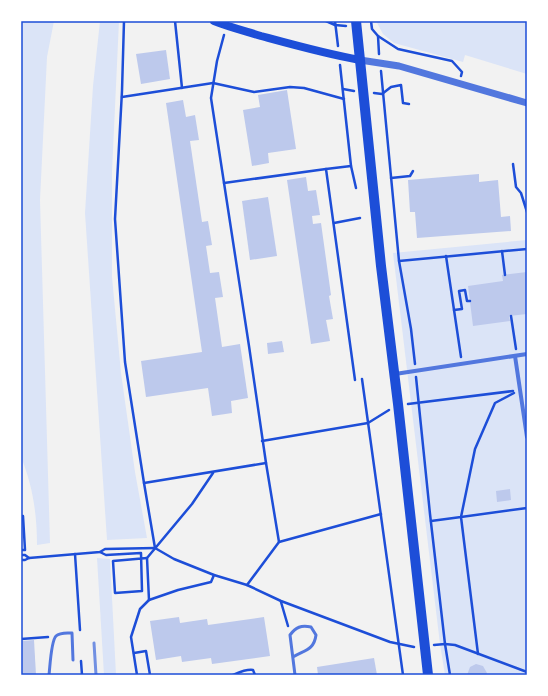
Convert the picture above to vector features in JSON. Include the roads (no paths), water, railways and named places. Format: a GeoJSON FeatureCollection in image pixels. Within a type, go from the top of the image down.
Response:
{"type":"FeatureCollection","features":[{"type":"Feature","properties":{"kind":"main road"},"geometry":{"type":"LineString","coordinates":[[214,21],[226,26],[297,46],[360,60]]}},
{"type":"Feature","properties":{"kind":"main road"},"geometry":{"type":"LineString","coordinates":[[356,21],[381,266],[395,374],[428,675]]}},
{"type":"Feature","properties":{"kind":"street"},"geometry":{"type":"LineString","coordinates":[[360,60],[399,66],[527,103]]}},
{"type":"Feature","properties":{"kind":"street"},"geometry":{"type":"LineString","coordinates":[[395,374],[527,354]]}},
{"type":"Feature","properties":{"kind":"street"},"geometry":{"type":"LineString","coordinates":[[516,356],[527,437]]}},
{"type":"Feature","properties":{"kind":"lane"},"geometry":{"type":"LineString","coordinates":[[293,657],[310,649],[315,643],[316,635],[311,627],[307,626],[295,628],[290,635],[295,675]]}},
{"type":"Feature","properties":{"kind":"lane"},"geometry":{"type":"LineString","coordinates":[[49,675],[53,645],[57,635],[72,633],[73,660]]}},
{"type":"Feature","properties":{"kind":"railway"},"geometry":{"type":"LineString","coordinates":[[94,643],[96,675]]}}]}
